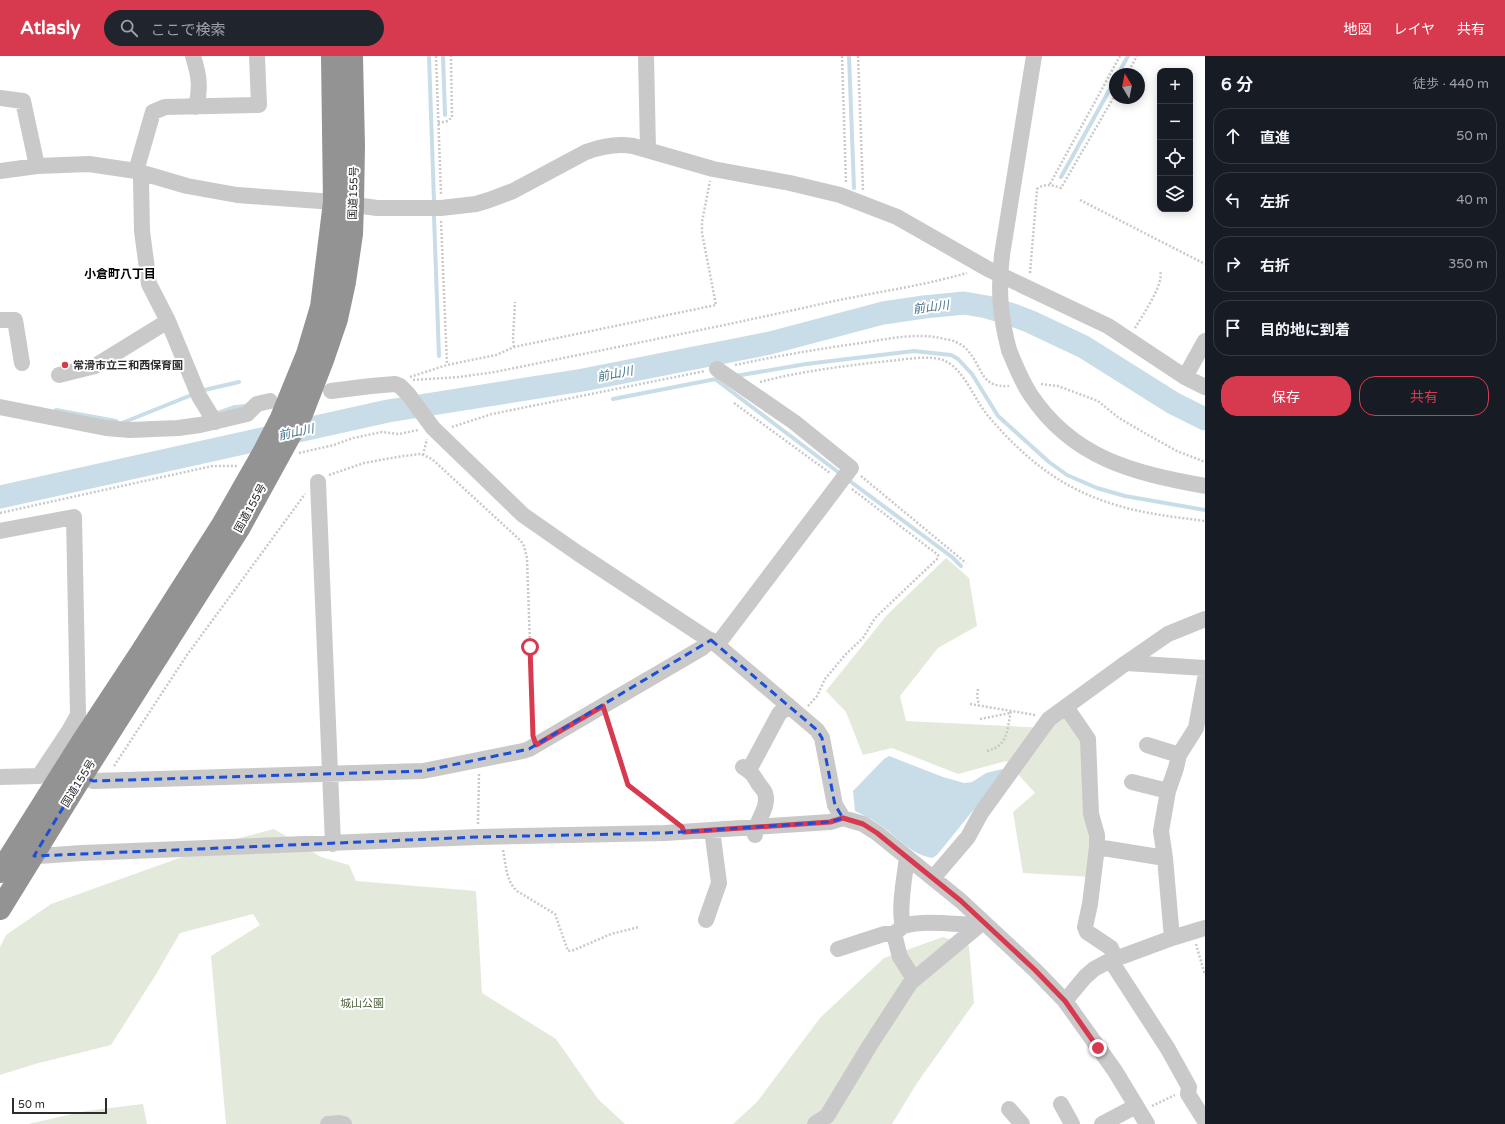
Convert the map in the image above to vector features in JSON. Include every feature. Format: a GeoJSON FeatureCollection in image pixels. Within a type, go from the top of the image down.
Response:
{"type":"FeatureCollection","features":[{"type":"Feature","properties":{"kind":"highway","name":"国道155号"},"geometry":{"type":"LineString","coordinates":[[3,863],[76,735],[141,652],[222,525],[302,414],[337,319],[352,234],[344,203],[332,56]]}},
{"type":"Feature","properties":{"kind":"highway","name":"国道155号"},"geometry":{"type":"LineString","coordinates":[[0,909],[82,776],[240,527],[270,457],[275,410],[307,354],[321,307],[344,203],[354,146],[352,56]]}},
{"type":"Feature","properties":{"kind":"street"},"geometry":{"type":"LineString","coordinates":[[193,56],[200,86],[196,107]]}},
{"type":"Feature","properties":{"kind":"street"},"geometry":{"type":"LineString","coordinates":[[215,422],[200,396],[168,321],[149,284],[142,231],[140,172],[154,112],[165,107],[258,105],[258,56]]}},
{"type":"Feature","properties":{"kind":"street"},"geometry":{"type":"LineString","coordinates":[[646,56],[648,149]]}},
{"type":"Feature","properties":{"kind":"street"},"geometry":{"type":"LineString","coordinates":[[1034,56],[999,280],[1003,328],[1009,350],[1018,372],[1030,394],[1069,438],[1118,465],[1146,474],[1205,486]]}},
{"type":"Feature","properties":{"kind":"street"},"geometry":{"type":"LineString","coordinates":[[0,98],[23,101],[37,166]]}},
{"type":"Feature","properties":{"kind":"street"},"geometry":{"type":"LineString","coordinates":[[0,171],[37,166],[89,164],[140,172],[187,186],[237,195],[344,203],[377,208],[441,208],[476,204],[489,200],[513,191],[586,152],[598,148],[621,144],[648,149],[713,169],[790,183],[844,197],[897,217],[979,264],[1108,326],[1185,376],[1205,387]]}},
{"type":"Feature","properties":{"kind":"street"},"geometry":{"type":"LineString","coordinates":[[0,320],[15,320],[22,363]]}},
{"type":"Feature","properties":{"kind":"street"},"geometry":{"type":"LineString","coordinates":[[59,375],[95,366],[168,321]]}},
{"type":"Feature","properties":{"kind":"street"},"geometry":{"type":"LineString","coordinates":[[1185,376],[1205,341]]}},
{"type":"Feature","properties":{"kind":"street"},"geometry":{"type":"LineString","coordinates":[[82,776],[93,781],[423,771],[523,751],[536,745],[702,648],[714,643],[851,468],[794,422],[718,368]]}},
{"type":"Feature","properties":{"kind":"street"},"geometry":{"type":"LineString","coordinates":[[331,391],[396,384],[400,386],[408,394],[430,424],[523,515],[579,554],[714,643],[817,730],[822,738],[835,805],[843,818]]}},
{"type":"Feature","properties":{"kind":"street"},"geometry":{"type":"LineString","coordinates":[[0,407],[106,428],[130,430],[178,428],[215,422],[247,414],[256,404],[275,410]]}},
{"type":"Feature","properties":{"kind":"street"},"geometry":{"type":"LineString","coordinates":[[318,482],[333,844]]}},
{"type":"Feature","properties":{"kind":"street"},"geometry":{"type":"LineString","coordinates":[[0,531],[74,517],[78,715],[76,735],[39,776],[0,777]]}},
{"type":"Feature","properties":{"kind":"street"},"geometry":{"type":"LineString","coordinates":[[933,878],[968,837],[981,813],[1049,719],[1168,634],[1205,619]]}},
{"type":"Feature","properties":{"kind":"street"},"geometry":{"type":"LineString","coordinates":[[1126,663],[1205,668]]}},
{"type":"Feature","properties":{"kind":"street"},"geometry":{"type":"LineString","coordinates":[[1172,938],[1165,858],[1161,831],[1168,791],[1179,755],[1196,728],[1205,679]]}},
{"type":"Feature","properties":{"kind":"street"},"geometry":{"type":"LineString","coordinates":[[1066,707],[1088,739],[1091,814],[1097,835],[1097,847],[1090,904],[1085,927],[1087,932],[1111,948],[1113,960],[1168,1049],[1189,1087],[1188,1094],[1205,1121]]}},
{"type":"Feature","properties":{"kind":"street"},"geometry":{"type":"LineString","coordinates":[[756,832],[763,813],[765,793],[746,768],[779,714],[794,710]]}},
{"type":"Feature","properties":{"kind":"street"},"geometry":{"type":"LineString","coordinates":[[1147,745],[1179,755]]}},
{"type":"Feature","properties":{"kind":"street"},"geometry":{"type":"LineString","coordinates":[[1132,782],[1168,791]]}},
{"type":"Feature","properties":{"kind":"street"},"geometry":{"type":"LineString","coordinates":[[3,863],[34,856],[105,852],[478,837],[712,830],[756,832],[830,822],[843,818],[863,824],[877,833],[961,901],[980,924],[1035,970],[1065,1001],[1115,1071],[1141,1114],[1102,1124]]}},
{"type":"Feature","properties":{"kind":"street"},"geometry":{"type":"LineString","coordinates":[[706,920],[719,883],[712,830]]}},
{"type":"Feature","properties":{"kind":"street"},"geometry":{"type":"LineString","coordinates":[[1097,847],[1165,858]]}},
{"type":"Feature","properties":{"kind":"street"},"geometry":{"type":"LineString","coordinates":[[907,857],[902,922],[899,930],[900,957],[914,980]]}},
{"type":"Feature","properties":{"kind":"street"},"geometry":{"type":"LineString","coordinates":[[838,949],[899,930],[911,923],[980,924]]}},
{"type":"Feature","properties":{"kind":"street"},"geometry":{"type":"LineString","coordinates":[[815,1124],[826,1116],[911,982],[980,924]]}},
{"type":"Feature","properties":{"kind":"street"},"geometry":{"type":"LineString","coordinates":[[1065,1001],[1085,977],[1094,969],[1113,960],[1172,938],[1199,930]]}},
{"type":"Feature","properties":{"kind":"street"},"geometry":{"type":"LineString","coordinates":[[1061,1104],[1072,1124]]}},
{"type":"Feature","properties":{"kind":"street"},"geometry":{"type":"LineString","coordinates":[[1009,1109],[1022,1124]]}},
{"type":"Feature","properties":{"kind":"street"},"geometry":{"type":"LineString","coordinates":[[328,1124],[344,1124]]}},
{"type":"Feature","properties":{"kind":"path"},"geometry":{"type":"LineString","coordinates":[[438,122],[448,121],[452,117],[451,56]]}},
{"type":"Feature","properties":{"kind":"path"},"geometry":{"type":"LineString","coordinates":[[842,56],[846,192],[844,197]]}},
{"type":"Feature","properties":{"kind":"path"},"geometry":{"type":"LineString","coordinates":[[858,56],[863,192],[860,202]]}},
{"type":"Feature","properties":{"kind":"path"},"geometry":{"type":"LineString","coordinates":[[1050,184],[1120,56]]}},
{"type":"Feature","properties":{"kind":"path"},"geometry":{"type":"LineString","coordinates":[[1130,68],[1137,56]]}},
{"type":"Feature","properties":{"kind":"path"},"geometry":{"type":"LineString","coordinates":[[1025,287],[1030,275],[1037,189],[1041,186],[1050,184],[1061,188],[1110,104]]}},
{"type":"Feature","properties":{"kind":"path"},"geometry":{"type":"LineString","coordinates":[[396,384],[424,372],[447,365],[496,355],[514,347],[716,306],[702,233],[702,222],[713,169]]}},
{"type":"Feature","properties":{"kind":"path"},"geometry":{"type":"LineString","coordinates":[[1080,200],[1205,264]]}},
{"type":"Feature","properties":{"kind":"path"},"geometry":{"type":"LineString","coordinates":[[396,384],[412,380],[459,377],[495,372],[708,329],[880,291],[941,280],[975,271],[979,264]]}},
{"type":"Feature","properties":{"kind":"path"},"geometry":{"type":"LineString","coordinates":[[1129,340],[1158,287],[1161,279],[1160,271]]}},
{"type":"Feature","properties":{"kind":"path"},"geometry":{"type":"LineString","coordinates":[[514,347],[512,339],[515,302]]}},
{"type":"Feature","properties":{"kind":"path"},"geometry":{"type":"LineString","coordinates":[[746,389],[756,383],[816,370],[915,358],[943,360],[958,371],[966,381],[980,407],[1022,452],[1040,467],[1065,484],[1091,497],[1117,506],[1155,514],[1205,521]]}},
{"type":"Feature","properties":{"kind":"path"},"geometry":{"type":"LineString","coordinates":[[1036,385],[1044,384],[1058,386],[1098,401],[1120,418],[1148,435],[1177,451],[1205,462]]}},
{"type":"Feature","properties":{"kind":"path"},"geometry":{"type":"LineString","coordinates":[[734,403],[842,481],[938,555],[938,558],[875,618],[863,638],[845,654],[825,679],[817,696],[794,710]]}},
{"type":"Feature","properties":{"kind":"path"},"geometry":{"type":"LineString","coordinates":[[0,513],[212,466],[234,465],[334,445],[353,438],[382,432],[399,434],[430,424]]}},
{"type":"Feature","properties":{"kind":"path"},"geometry":{"type":"LineString","coordinates":[[108,780],[110,774],[187,655],[307,491],[327,476],[364,463],[414,454],[423,454],[432,459],[521,541],[524,546],[527,558],[533,736],[536,745]]}},
{"type":"Feature","properties":{"kind":"path"},"geometry":{"type":"LineString","coordinates":[[851,468],[966,563]]}},
{"type":"Feature","properties":{"kind":"path"},"geometry":{"type":"LineString","coordinates":[[978,689],[977,696],[979,706]]}},
{"type":"Feature","properties":{"kind":"path"},"geometry":{"type":"LineString","coordinates":[[970,704],[1049,719]]}},
{"type":"Feature","properties":{"kind":"path"},"geometry":{"type":"LineString","coordinates":[[603,706],[628,785],[682,827],[684,832]]}},
{"type":"Feature","properties":{"kind":"path"},"geometry":{"type":"LineString","coordinates":[[980,719],[1011,712]]}},
{"type":"Feature","properties":{"kind":"path"},"geometry":{"type":"LineString","coordinates":[[987,752],[999,746],[1004,739],[1008,730],[1011,712]]}},
{"type":"Feature","properties":{"kind":"path"},"geometry":{"type":"LineString","coordinates":[[478,837],[479,760]]}},
{"type":"Feature","properties":{"kind":"path"},"geometry":{"type":"LineString","coordinates":[[502,837],[509,879],[512,886],[517,891],[555,914],[568,951],[574,950],[611,934],[639,927]]}},
{"type":"Feature","properties":{"kind":"path"},"geometry":{"type":"LineString","coordinates":[[1199,930],[1205,975]]}},
{"type":"Feature","properties":{"kind":"path"},"geometry":{"type":"LineString","coordinates":[[1141,1114],[1186,1090],[1189,1091]]}},
{"type":"Feature","properties":{"kind":"highlighted area"},"geometry":{"type":"Polygon","coordinates":[[[711,640],[817,730],[822,738],[835,805],[843,818],[830,822],[665,833],[478,837],[34,856],[82,776],[93,781],[423,771],[529,749],[711,640]]]}},
{"type":"Feature","properties":{"kind":"green space"},"geometry":{"type":"Polygon","coordinates":[[[946,558],[969,578],[977,626],[938,648],[900,696],[906,721],[1046,728],[1064,716],[1081,739],[1092,877],[1023,873],[1013,812],[1035,793],[1006,761],[958,774],[892,748],[863,755],[846,712],[826,691],[887,615],[946,558]]]}},
{"type":"Feature","properties":{"kind":"green space","name":"城山公園"},"geometry":{"type":"Polygon","coordinates":[[[274,829],[321,857],[349,865],[356,881],[476,891],[482,993],[556,1039],[598,1099],[625,1124],[226,1124],[211,956],[260,925],[253,914],[180,933],[155,976],[111,1045],[35,1064],[0,1075],[0,947],[6,935],[51,904],[224,842],[274,829]]]}},
{"type":"Feature","properties":{"kind":"green space"},"geometry":{"type":"Polygon","coordinates":[[[943,937],[969,946],[974,1003],[917,1083],[892,1124],[733,1124],[757,1102],[820,1018],[884,958],[943,937]]]}},
{"type":"Feature","properties":{"kind":"green space"},"geometry":{"type":"Polygon","coordinates":[[[143,1104],[147,1124],[28,1124],[86,1111],[143,1104]]]}},
{"type":"Feature","properties":{"kind":"water"},"geometry":{"type":"Polygon","coordinates":[[[889,756],[943,777],[964,783],[972,782],[986,773],[1002,769],[1004,772],[937,855],[932,858],[916,853],[877,823],[855,811],[853,791],[884,759],[889,756]]]}},
{"type":"Feature","properties":{"kind":"waterway"},"geometry":{"type":"LineString","coordinates":[[429,56],[434,201]]}},
{"type":"Feature","properties":{"kind":"waterway"},"geometry":{"type":"LineString","coordinates":[[443,56],[445,115]]}},
{"type":"Feature","properties":{"kind":"waterway"},"geometry":{"type":"LineString","coordinates":[[849,56],[854,188]]}},
{"type":"Feature","properties":{"kind":"waterway"},"geometry":{"type":"LineString","coordinates":[[1121,68],[1128,56]]}},
{"type":"Feature","properties":{"kind":"waterway"},"geometry":{"type":"LineString","coordinates":[[1061,177],[1109,91]]}},
{"type":"Feature","properties":{"kind":"waterway"},"geometry":{"type":"LineString","coordinates":[[434,216],[439,356]]}},
{"type":"Feature","properties":{"kind":"waterway","name":"前山川"},"geometry":{"type":"LineString","coordinates":[[0,497],[388,411],[583,380],[770,343],[883,313],[964,303],[987,307],[1013,315],[1084,347],[1173,403],[1205,419]]}},
{"type":"Feature","properties":{"kind":"waterway"},"geometry":{"type":"LineString","coordinates":[[735,376],[806,364],[914,351],[951,355],[958,359],[972,374],[998,416],[1049,462],[1067,475],[1097,488],[1125,496],[1205,510]]}},
{"type":"Feature","properties":{"kind":"waterway"},"geometry":{"type":"LineString","coordinates":[[613,399],[721,378]]}},
{"type":"Feature","properties":{"kind":"waterway"},"geometry":{"type":"LineString","coordinates":[[715,379],[842,475]]}},
{"type":"Feature","properties":{"kind":"waterway"},"geometry":{"type":"LineString","coordinates":[[200,391],[239,382]]}},
{"type":"Feature","properties":{"kind":"waterway"},"geometry":{"type":"LineString","coordinates":[[122,423],[194,394]]}},
{"type":"Feature","properties":{"kind":"waterway"},"geometry":{"type":"LineString","coordinates":[[215,414],[235,407],[246,406]]}},
{"type":"Feature","properties":{"kind":"waterway"},"geometry":{"type":"LineString","coordinates":[[56,410],[116,421]]}},
{"type":"Feature","properties":{"kind":"waterway"},"geometry":{"type":"LineString","coordinates":[[847,479],[952,557],[961,566]]}},
{"type":"Feature","properties":{"kind":"place","name":"常滑市立三和西保育園"},"geometry":{"type":"Point","coordinates":[65,365]}},
{"type":"Feature","properties":{"kind":"district","name":"小倉町八丁目"},"geometry":{"type":"Point","coordinates":[120,274]}},
{"type":"Feature","properties":{"kind":"route"},"geometry":{"type":"LineString","coordinates":[[530,647],[533,736],[536,745],[603,706],[628,785],[682,827],[684,832],[830,822],[843,818],[863,824],[877,833],[961,901],[1035,970],[1065,1001],[1098,1048]]}}]}
